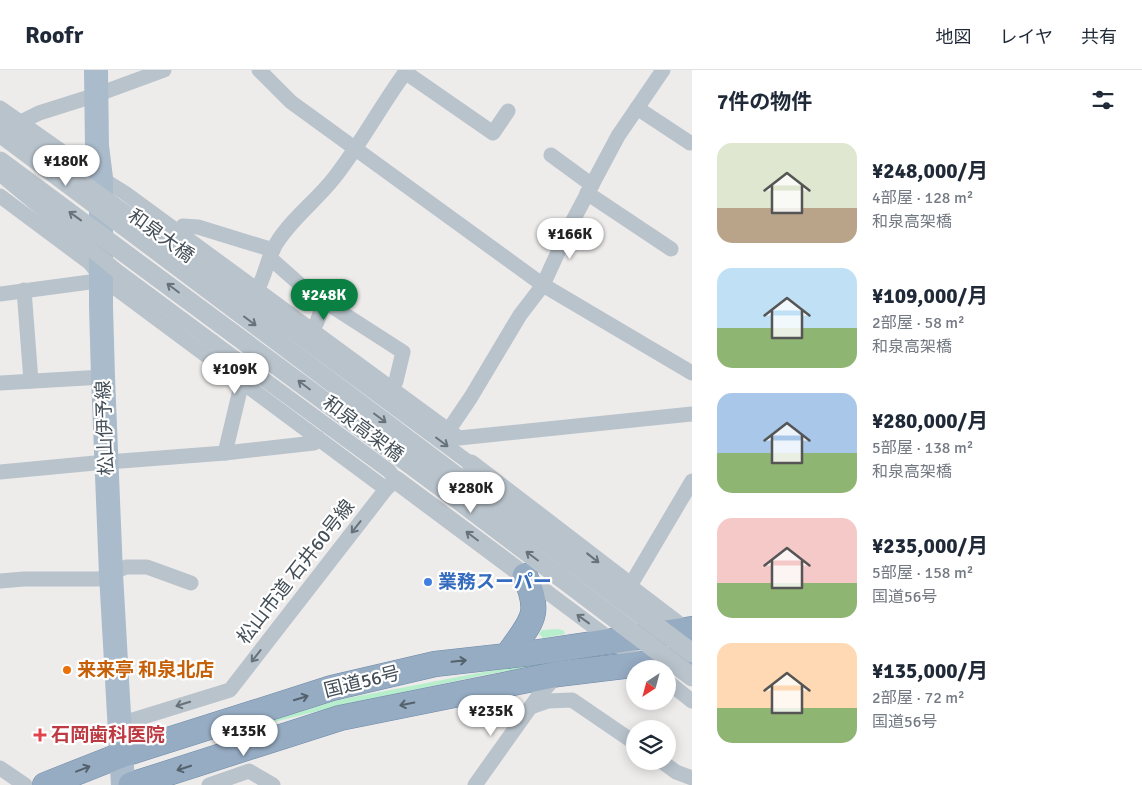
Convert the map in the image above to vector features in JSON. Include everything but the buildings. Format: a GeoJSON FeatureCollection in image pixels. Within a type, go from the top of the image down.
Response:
{"type":"FeatureCollection","features":[{"type":"Feature","properties":{"kind":"highway"},"geometry":{"type":"LineString","coordinates":[[507,656],[532,618],[534,610],[534,599],[525,576]]}},
{"type":"Feature","properties":{"kind":"highway","name":"国道56号"},"geometry":{"type":"LineString","coordinates":[[45,785],[121,755],[332,688],[435,664],[690,631]]}},
{"type":"Feature","properties":{"kind":"highway","name":"国道56号"},"geometry":{"type":"LineString","coordinates":[[676,661],[692,658]]}},
{"type":"Feature","properties":{"kind":"highway","name":"国道56号"},"geometry":{"type":"LineString","coordinates":[[131,785],[340,718],[516,683],[551,682],[626,669]]}},
{"type":"Feature","properties":{"kind":"main road","name":"松山伊予線"},"geometry":{"type":"LineString","coordinates":[[96,70],[98,163],[101,178],[102,278],[100,306],[102,376],[123,785]]}},
{"type":"Feature","properties":{"kind":"street"},"geometry":{"type":"LineString","coordinates":[[0,132],[39,113],[96,95],[164,70]]}},
{"type":"Feature","properties":{"kind":"street"},"geometry":{"type":"LineString","coordinates":[[258,70],[291,102],[543,285],[692,373]]}},
{"type":"Feature","properties":{"kind":"street"},"geometry":{"type":"LineString","coordinates":[[453,434],[471,397],[520,315],[543,285],[618,136],[662,70]]}},
{"type":"Feature","properties":{"kind":"street"},"geometry":{"type":"LineString","coordinates":[[252,294],[262,282],[271,254],[286,229],[317,198],[355,150],[406,71],[493,132],[508,111]]}},
{"type":"Feature","properties":{"kind":"street"},"geometry":{"type":"LineString","coordinates":[[0,108],[239,276],[252,294],[690,631]]}},
{"type":"Feature","properties":{"kind":"street"},"geometry":{"type":"LineString","coordinates":[[637,108],[690,144]]}},
{"type":"Feature","properties":{"kind":"street","name":"和泉大橋"},"geometry":{"type":"LineString","coordinates":[[0,122],[252,294]]}},
{"type":"Feature","properties":{"kind":"street","name":"和泉大橋"},"geometry":{"type":"LineString","coordinates":[[0,132],[140,239]]}},
{"type":"Feature","properties":{"kind":"street"},"geometry":{"type":"LineString","coordinates":[[551,156],[590,189],[671,249]]}},
{"type":"Feature","properties":{"kind":"street","name":"和泉大橋"},"geometry":{"type":"LineString","coordinates":[[0,161],[129,255]]}},
{"type":"Feature","properties":{"kind":"street"},"geometry":{"type":"LineString","coordinates":[[0,174],[117,271],[389,471],[391,485]]}},
{"type":"Feature","properties":{"kind":"street"},"geometry":{"type":"LineString","coordinates":[[0,196],[90,263],[102,278],[318,438],[525,576],[638,660]]}},
{"type":"Feature","properties":{"kind":"street"},"geometry":{"type":"LineString","coordinates":[[178,233],[183,226],[198,227],[271,254],[305,289],[403,352],[396,381],[391,389]]}},
{"type":"Feature","properties":{"kind":"street","name":"和泉高架橋"},"geometry":{"type":"LineString","coordinates":[[140,239],[462,478],[692,653]]}},
{"type":"Feature","properties":{"kind":"street","name":"和泉高架橋"},"geometry":{"type":"LineString","coordinates":[[129,255],[692,677]]}},
{"type":"Feature","properties":{"kind":"street"},"geometry":{"type":"LineString","coordinates":[[190,344],[239,276]]}},
{"type":"Feature","properties":{"kind":"street"},"geometry":{"type":"LineString","coordinates":[[0,294],[90,282],[102,278]]}},
{"type":"Feature","properties":{"kind":"street"},"geometry":{"type":"LineString","coordinates":[[24,290],[31,381]]}},
{"type":"Feature","properties":{"kind":"street"},"geometry":{"type":"LineString","coordinates":[[252,294],[312,330],[453,434],[692,414]]}},
{"type":"Feature","properties":{"kind":"street"},"geometry":{"type":"LineString","coordinates":[[312,330],[324,302]]}},
{"type":"Feature","properties":{"kind":"street"},"geometry":{"type":"LineString","coordinates":[[0,383],[102,376]]}},
{"type":"Feature","properties":{"kind":"street"},"geometry":{"type":"LineString","coordinates":[[225,453],[240,390],[245,384]]}},
{"type":"Feature","properties":{"kind":"street"},"geometry":{"type":"LineString","coordinates":[[0,472],[225,453],[314,443],[318,438]]}},
{"type":"Feature","properties":{"kind":"street"},"geometry":{"type":"LineString","coordinates":[[630,586],[692,481]]}},
{"type":"Feature","properties":{"kind":"street","name":"松山市道 石井60号線"},"geometry":{"type":"LineString","coordinates":[[120,724],[230,690],[391,485]]}},
{"type":"Feature","properties":{"kind":"street"},"geometry":{"type":"LineString","coordinates":[[0,581],[92,579],[111,574],[126,567],[147,567],[191,583]]}},
{"type":"Feature","properties":{"kind":"street"},"geometry":{"type":"LineString","coordinates":[[475,785],[551,682],[565,700]]}},
{"type":"Feature","properties":{"kind":"street"},"geometry":{"type":"LineString","coordinates":[[676,688],[692,701]]}},
{"type":"Feature","properties":{"kind":"street"},"geometry":{"type":"LineString","coordinates":[[531,707],[548,701],[572,700],[626,737]]}},
{"type":"Feature","properties":{"kind":"street"},"geometry":{"type":"LineString","coordinates":[[0,768],[25,785]]}},
{"type":"Feature","properties":{"kind":"street"},"geometry":{"type":"LineString","coordinates":[[673,770],[692,778]]}},
{"type":"Feature","properties":{"kind":"street"},"geometry":{"type":"LineString","coordinates":[[209,785],[249,771],[273,785]]}},
{"type":"Feature","properties":{"kind":"green space"},"geometry":{"type":"Polygon","coordinates":[[[559,629],[564,631],[565,634],[543,638],[539,634],[542,630],[559,629]]]}},
{"type":"Feature","properties":{"kind":"green space"},"geometry":{"type":"Polygon","coordinates":[[[569,659],[339,706],[241,730],[338,700],[484,672],[569,659]]]}},
{"type":"Feature","properties":{"kind":"place","name":"業務スーパー"},"geometry":{"type":"Point","coordinates":[428,582]}},
{"type":"Feature","properties":{"kind":"place","name":"来来亭 和泉北店"},"geometry":{"type":"Point","coordinates":[67,670]}},
{"type":"Feature","properties":{"kind":"place","name":"石岡歯科医院"},"geometry":{"type":"Point","coordinates":[40,735]}}]}
